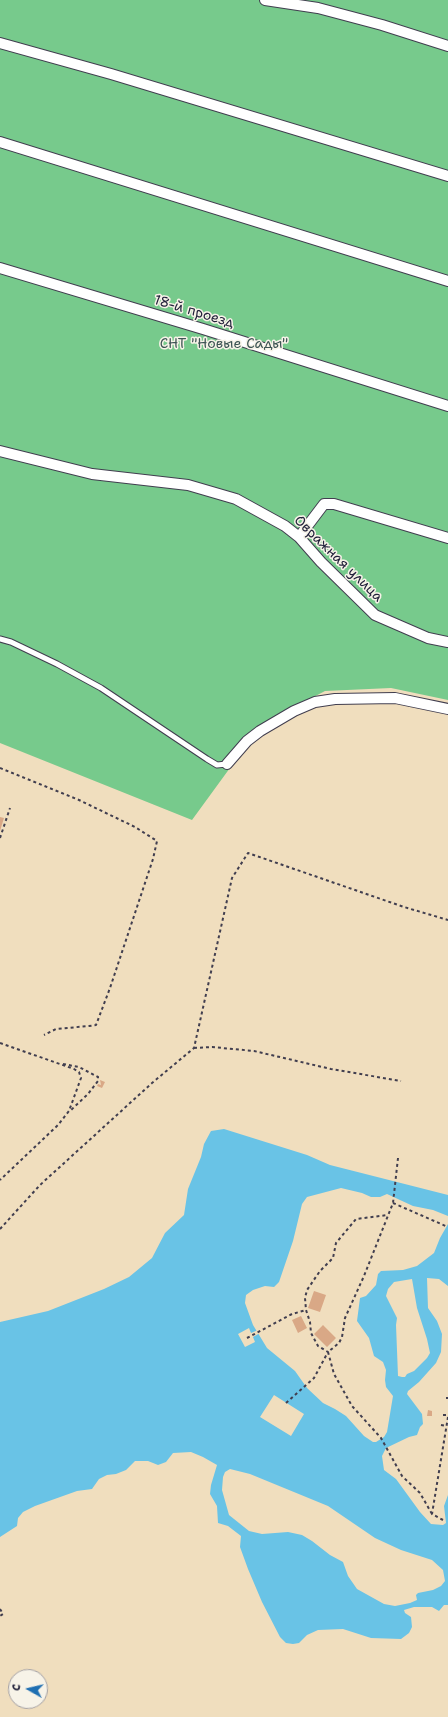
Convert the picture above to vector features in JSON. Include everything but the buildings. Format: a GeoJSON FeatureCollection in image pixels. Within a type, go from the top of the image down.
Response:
{"type":"FeatureCollection","features":[{"type":"Feature","properties":{"kind":"street"},"geometry":{"type":"LineString","coordinates":[[265,0],[318,8],[382,25],[448,46]]}},
{"type":"Feature","properties":{"kind":"street"},"geometry":{"type":"LineString","coordinates":[[0,43],[111,74],[448,176]]}},
{"type":"Feature","properties":{"kind":"street"},"geometry":{"type":"LineString","coordinates":[[0,142],[448,281]]}},
{"type":"Feature","properties":{"kind":"street","name":"18-й проезд"},"geometry":{"type":"LineString","coordinates":[[0,268],[203,329],[448,406]]}},
{"type":"Feature","properties":{"kind":"street","name":"Овражная улица"},"geometry":{"type":"LineString","coordinates":[[0,451],[92,474],[188,485],[236,499],[285,526],[299,537],[321,562],[375,615],[428,638],[448,642]]}},
{"type":"Feature","properties":{"kind":"street"},"geometry":{"type":"LineString","coordinates":[[299,537],[324,504],[334,504],[448,538]]}},
{"type":"Feature","properties":{"kind":"street"},"geometry":{"type":"LineString","coordinates":[[227,764],[247,741],[260,730],[294,711],[315,702],[335,699],[395,698],[448,709]]}},
{"type":"Feature","properties":{"kind":"lane"},"geometry":{"type":"LineString","coordinates":[[0,639],[11,642],[57,664],[101,688],[207,759],[217,765],[227,764]]}},
{"type":"Feature","properties":{"kind":"path"},"geometry":{"type":"LineString","coordinates":[[0,768],[79,800],[135,827],[156,841],[153,859],[110,988],[96,1025],[56,1029],[44,1035]]}},
{"type":"Feature","properties":{"kind":"path"},"geometry":{"type":"LineString","coordinates":[[0,838],[10,808]]}},
{"type":"Feature","properties":{"kind":"path"},"geometry":{"type":"LineString","coordinates":[[194,1048],[232,878],[248,853],[404,907],[448,920]]}},
{"type":"Feature","properties":{"kind":"path"},"geometry":{"type":"LineString","coordinates":[[0,1043],[79,1072],[81,1078],[69,1111]]}},
{"type":"Feature","properties":{"kind":"path"},"geometry":{"type":"LineString","coordinates":[[0,1229],[40,1185],[152,1083],[194,1048],[212,1047],[254,1051],[331,1069],[401,1081]]}},
{"type":"Feature","properties":{"kind":"path"},"geometry":{"type":"LineString","coordinates":[[0,1180],[58,1125],[69,1111],[88,1094],[98,1081],[98,1077],[79,1067],[62,1065]]}},
{"type":"Feature","properties":{"kind":"path"},"geometry":{"type":"LineString","coordinates":[[286,1403],[314,1378],[328,1352],[339,1343],[342,1336],[345,1318],[364,1276],[393,1203],[398,1158]]}},
{"type":"Feature","properties":{"kind":"path"},"geometry":{"type":"LineString","coordinates":[[393,1203],[447,1226]]}},
{"type":"Feature","properties":{"kind":"path"},"geometry":{"type":"LineString","coordinates":[[388,1215],[356,1219],[336,1243],[333,1258],[320,1271],[307,1290],[305,1298],[306,1310],[310,1322],[310,1333],[318,1346],[328,1352],[334,1374],[352,1406],[381,1438],[402,1476],[420,1493],[432,1514],[443,1520]]}},
{"type":"Feature","properties":{"kind":"path"},"geometry":{"type":"LineString","coordinates":[[247,1338],[292,1314],[306,1310]]}},
{"type":"Feature","properties":{"kind":"path"},"geometry":{"type":"LineString","coordinates":[[432,1514],[448,1416],[443,1415]]}},
{"type":"Feature","properties":{"kind":"path"},"geometry":{"type":"LineString","coordinates":[[440,1425],[446,1426]]}},
{"type":"Feature","properties":{"kind":"path"},"geometry":{"type":"LineString","coordinates":[[0,1609],[3,1614],[0,1616]]}},
{"type":"Feature","properties":{"kind":"green space","name":"СНТ \"Новые Сады\""},"geometry":{"type":"Polygon","coordinates":[[[0,0],[448,0],[448,700],[391,688],[325,691],[262,724],[192,820],[0,743],[0,0]]]}},
{"type":"Feature","properties":{"kind":"water"},"geometry":{"type":"Polygon","coordinates":[[[224,1129],[307,1155],[330,1165],[448,1195],[448,1216],[433,1210],[413,1206],[387,1194],[380,1197],[371,1197],[362,1193],[341,1188],[307,1197],[302,1204],[293,1241],[279,1282],[274,1287],[265,1286],[253,1290],[246,1295],[245,1303],[253,1325],[267,1348],[295,1371],[307,1388],[323,1403],[346,1416],[364,1436],[373,1442],[376,1442],[384,1437],[387,1432],[393,1396],[386,1387],[386,1370],[383,1362],[374,1356],[369,1338],[357,1321],[360,1298],[366,1296],[376,1285],[378,1274],[381,1271],[403,1270],[417,1266],[434,1253],[448,1224],[448,1286],[439,1279],[427,1278],[428,1308],[437,1321],[442,1334],[441,1352],[436,1363],[419,1382],[408,1391],[407,1394],[422,1414],[423,1424],[417,1435],[409,1437],[386,1448],[382,1456],[384,1470],[396,1479],[420,1512],[431,1524],[443,1525],[446,1523],[444,1506],[448,1495],[448,1605],[444,1605],[439,1611],[432,1607],[414,1607],[404,1610],[405,1613],[411,1617],[412,1627],[409,1633],[401,1639],[371,1638],[343,1629],[318,1630],[307,1635],[299,1643],[286,1643],[280,1637],[262,1602],[248,1569],[240,1547],[241,1536],[228,1526],[218,1523],[217,1506],[210,1494],[217,1465],[191,1452],[173,1453],[166,1462],[158,1465],[148,1461],[135,1461],[126,1470],[116,1474],[107,1475],[99,1479],[92,1489],[77,1491],[35,1506],[23,1512],[18,1518],[17,1526],[0,1537],[0,1322],[48,1311],[104,1289],[129,1277],[152,1258],[165,1233],[184,1215],[188,1189],[201,1157],[204,1144],[211,1131],[224,1129]],[[412,1279],[394,1282],[388,1289],[386,1296],[397,1318],[398,1376],[402,1377],[405,1377],[407,1374],[414,1371],[430,1353],[417,1308],[412,1279]],[[230,1469],[225,1472],[223,1477],[222,1490],[229,1515],[249,1531],[262,1534],[288,1532],[302,1535],[330,1555],[343,1562],[348,1576],[357,1589],[384,1604],[395,1606],[410,1603],[417,1600],[416,1595],[418,1593],[433,1590],[441,1586],[445,1581],[443,1570],[432,1560],[401,1550],[375,1538],[328,1506],[250,1474],[230,1469]]]}},
{"type":"Feature","properties":{"kind":"pier"},"geometry":{"type":"Polygon","coordinates":[[[249,1328],[251,1333],[258,1330],[260,1333],[253,1337],[255,1342],[245,1347],[238,1334],[249,1328]]]}},
{"type":"Feature","properties":{"kind":"pier"},"geometry":{"type":"Polygon","coordinates":[[[274,1395],[304,1414],[291,1436],[260,1417],[274,1395]]]}}]}
